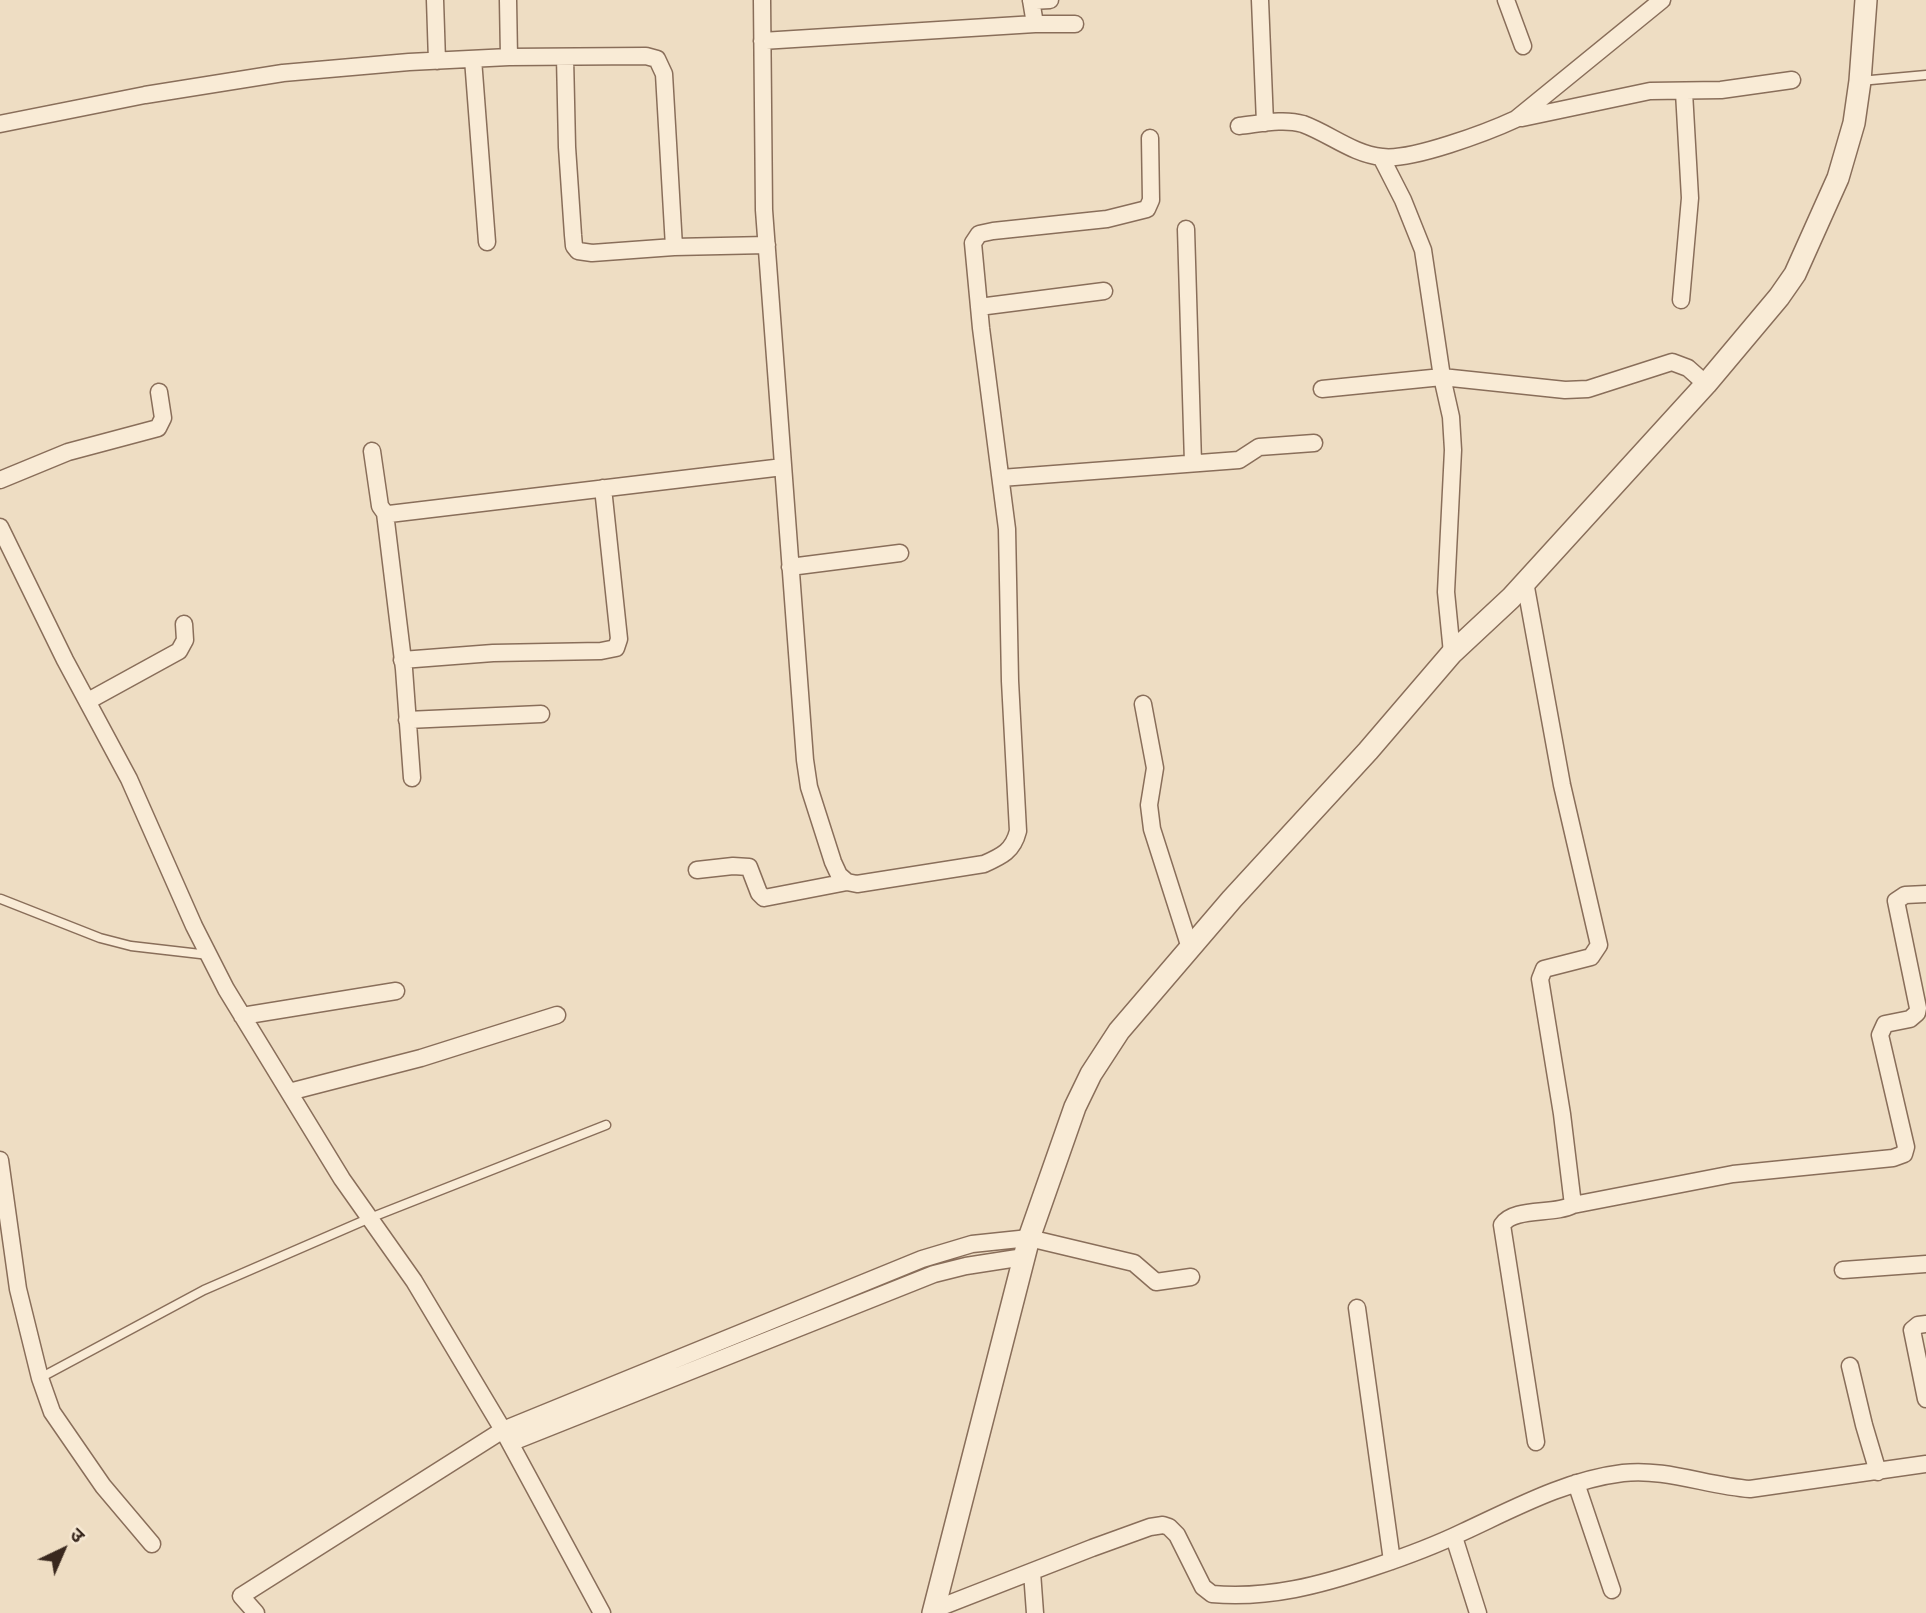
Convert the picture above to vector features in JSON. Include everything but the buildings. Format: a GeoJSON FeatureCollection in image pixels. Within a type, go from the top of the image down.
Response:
{"type":"FeatureCollection","features":[{"type":"Feature","properties":{"kind":"street"},"geometry":{"type":"LineString","coordinates":[[435,0],[436,61]]}},
{"type":"Feature","properties":{"kind":"street"},"geometry":{"type":"LineString","coordinates":[[508,0],[509,57]]}},
{"type":"Feature","properties":{"kind":"street"},"geometry":{"type":"LineString","coordinates":[[762,0],[764,210],[805,760],[809,787],[833,862],[839,875],[847,882]]}},
{"type":"Feature","properties":{"kind":"street"},"geometry":{"type":"LineString","coordinates":[[1035,24],[1031,1],[1050,0]]}},
{"type":"Feature","properties":{"kind":"street"},"geometry":{"type":"LineString","coordinates":[[1260,0],[1265,123]]}},
{"type":"Feature","properties":{"kind":"street"},"geometry":{"type":"LineString","coordinates":[[1506,0],[1523,46]]}},
{"type":"Feature","properties":{"kind":"street"},"geometry":{"type":"LineString","coordinates":[[1516,119],[1662,0]]}},
{"type":"Feature","properties":{"kind":"street"},"geometry":{"type":"LineString","coordinates":[[933,1612],[1026,1247],[1075,1107],[1091,1074],[1119,1031],[1241,889],[1368,751],[1452,653],[1525,582],[1706,384],[1779,297],[1795,274],[1838,178],[1854,124],[1866,0]]}},
{"type":"Feature","properties":{"kind":"street"},"geometry":{"type":"LineString","coordinates":[[762,41],[1035,24],[1075,24]]}},
{"type":"Feature","properties":{"kind":"street"},"geometry":{"type":"LineString","coordinates":[[0,124],[145,95],[283,73],[509,57],[646,56],[657,59],[664,74],[674,247]]}},
{"type":"Feature","properties":{"kind":"street"},"geometry":{"type":"LineString","coordinates":[[565,57],[567,147],[574,246],[583,253],[767,245]]}},
{"type":"Feature","properties":{"kind":"street"},"geometry":{"type":"LineString","coordinates":[[473,59],[487,242]]}},
{"type":"Feature","properties":{"kind":"street"},"geometry":{"type":"LineString","coordinates":[[1239,126],[1285,121],[1302,124],[1360,152],[1381,158],[1410,155],[1492,130],[1516,119],[1650,91],[1721,90],[1792,80]]}},
{"type":"Feature","properties":{"kind":"street"},"geometry":{"type":"LineString","coordinates":[[1681,300],[1690,198],[1685,92]]}},
{"type":"Feature","properties":{"kind":"street"},"geometry":{"type":"LineString","coordinates":[[696,870],[749,867],[759,893],[764,898],[847,882],[857,884],[984,864],[1002,856],[1014,846],[1018,831],[1010,681],[1007,529],[972,252],[975,237],[993,231],[1107,219],[1147,209],[1151,200],[1150,138]]}},
{"type":"Feature","properties":{"kind":"street"},"geometry":{"type":"LineString","coordinates":[[1381,158],[1403,200],[1423,250],[1442,377],[1451,417],[1453,450],[1446,592],[1452,653]]}},
{"type":"Feature","properties":{"kind":"street"},"geometry":{"type":"LineString","coordinates":[[1186,229],[1193,464]]}},
{"type":"Feature","properties":{"kind":"street"},"geometry":{"type":"LineString","coordinates":[[979,307],[1104,291]]}},
{"type":"Feature","properties":{"kind":"street"},"geometry":{"type":"LineString","coordinates":[[1322,389],[1442,377],[1565,390],[1588,389],[1672,362],[1688,368],[1706,384]]}},
{"type":"Feature","properties":{"kind":"street"},"geometry":{"type":"LineString","coordinates":[[0,480],[68,452],[158,428],[163,418],[159,392]]}},
{"type":"Feature","properties":{"kind":"street"},"geometry":{"type":"LineString","coordinates":[[1002,478],[1244,459],[1259,447],[1314,443]]}},
{"type":"Feature","properties":{"kind":"street"},"geometry":{"type":"LineString","coordinates":[[372,451],[380,506],[385,513],[412,778]]}},
{"type":"Feature","properties":{"kind":"street"},"geometry":{"type":"LineString","coordinates":[[385,513],[783,467]]}},
{"type":"Feature","properties":{"kind":"street"},"geometry":{"type":"LineString","coordinates":[[402,660],[492,653],[601,651],[615,648],[618,639],[603,488]]}},
{"type":"Feature","properties":{"kind":"street"},"geometry":{"type":"LineString","coordinates":[[0,527],[130,779],[209,955],[242,1016],[342,1179],[414,1281],[507,1437],[602,1613]]}},
{"type":"Feature","properties":{"kind":"street"},"geometry":{"type":"LineString","coordinates":[[790,567],[900,553]]}},
{"type":"Feature","properties":{"kind":"street"},"geometry":{"type":"LineString","coordinates":[[1525,582],[1562,785],[1599,945],[1591,957],[1544,969],[1540,979],[1562,1114],[1573,1205]]}},
{"type":"Feature","properties":{"kind":"street"},"geometry":{"type":"LineString","coordinates":[[88,701],[179,650],[185,640],[184,624]]}},
{"type":"Feature","properties":{"kind":"street"},"geometry":{"type":"LineString","coordinates":[[1143,704],[1155,768],[1149,804],[1152,829],[1190,948]]}},
{"type":"Feature","properties":{"kind":"street"},"geometry":{"type":"LineString","coordinates":[[407,720],[541,714]]}},
{"type":"Feature","properties":{"kind":"street"},"geometry":{"type":"LineString","coordinates":[[1536,1442],[1502,1225],[1505,1220],[1733,1174],[1893,1158],[1904,1154],[1906,1147],[1880,1035],[1885,1024],[1910,1018],[1917,1013],[1896,901],[1905,895],[1926,894]]}},
{"type":"Feature","properties":{"kind":"street"},"geometry":{"type":"LineString","coordinates":[[242,1016],[396,991]]}},
{"type":"Feature","properties":{"kind":"street"},"geometry":{"type":"LineString","coordinates":[[289,1091],[421,1058],[557,1015]]}},
{"type":"Feature","properties":{"kind":"street"},"geometry":{"type":"LineString","coordinates":[[0,1160],[18,1289],[40,1378],[52,1412],[103,1486],[152,1544]]}},
{"type":"Feature","properties":{"kind":"street"},"geometry":{"type":"LineString","coordinates":[[256,1613],[241,1596],[507,1437],[758,1325],[952,1248],[972,1244],[1026,1247],[1134,1263],[1156,1282],[1191,1278]]}},
{"type":"Feature","properties":{"kind":"street"},"geometry":{"type":"LineString","coordinates":[[507,1437],[765,1343],[934,1274],[1026,1247]]}},
{"type":"Feature","properties":{"kind":"street"},"geometry":{"type":"LineString","coordinates":[[1843,1270],[1926,1264]]}},
{"type":"Feature","properties":{"kind":"street"},"geometry":{"type":"LineString","coordinates":[[1357,1308],[1392,1561]]}},
{"type":"Feature","properties":{"kind":"street"},"geometry":{"type":"LineString","coordinates":[[1926,1324],[1914,1326],[1912,1336],[1926,1399]]}},
{"type":"Feature","properties":{"kind":"street"},"geometry":{"type":"LineString","coordinates":[[758,1325],[765,1343]]}},
{"type":"Feature","properties":{"kind":"street"},"geometry":{"type":"LineString","coordinates":[[1850,1366],[1878,1472]]}},
{"type":"Feature","properties":{"kind":"street"},"geometry":{"type":"LineString","coordinates":[[933,1612],[1092,1548],[1150,1527],[1163,1525],[1177,1535],[1203,1587],[1212,1594],[1290,1592],[1392,1561],[1576,1483],[1624,1473],[1647,1473],[1722,1487],[1750,1489],[1926,1464]]}},
{"type":"Feature","properties":{"kind":"street"},"geometry":{"type":"LineString","coordinates":[[1576,1483],[1612,1590]]}},
{"type":"Feature","properties":{"kind":"street"},"geometry":{"type":"LineString","coordinates":[[1454,1536],[1478,1613]]}},
{"type":"Feature","properties":{"kind":"street"},"geometry":{"type":"LineString","coordinates":[[1032,1572],[1035,1613]]}},
{"type":"Feature","properties":{"kind":"lane"},"geometry":{"type":"LineString","coordinates":[[1860,81],[1926,75]]}},
{"type":"Feature","properties":{"kind":"lane"},"geometry":{"type":"LineString","coordinates":[[1,899],[100,938],[131,946],[209,955]]}},
{"type":"Feature","properties":{"kind":"lane"},"geometry":{"type":"LineString","coordinates":[[40,1378],[204,1290],[370,1219],[606,1125]]}}]}
